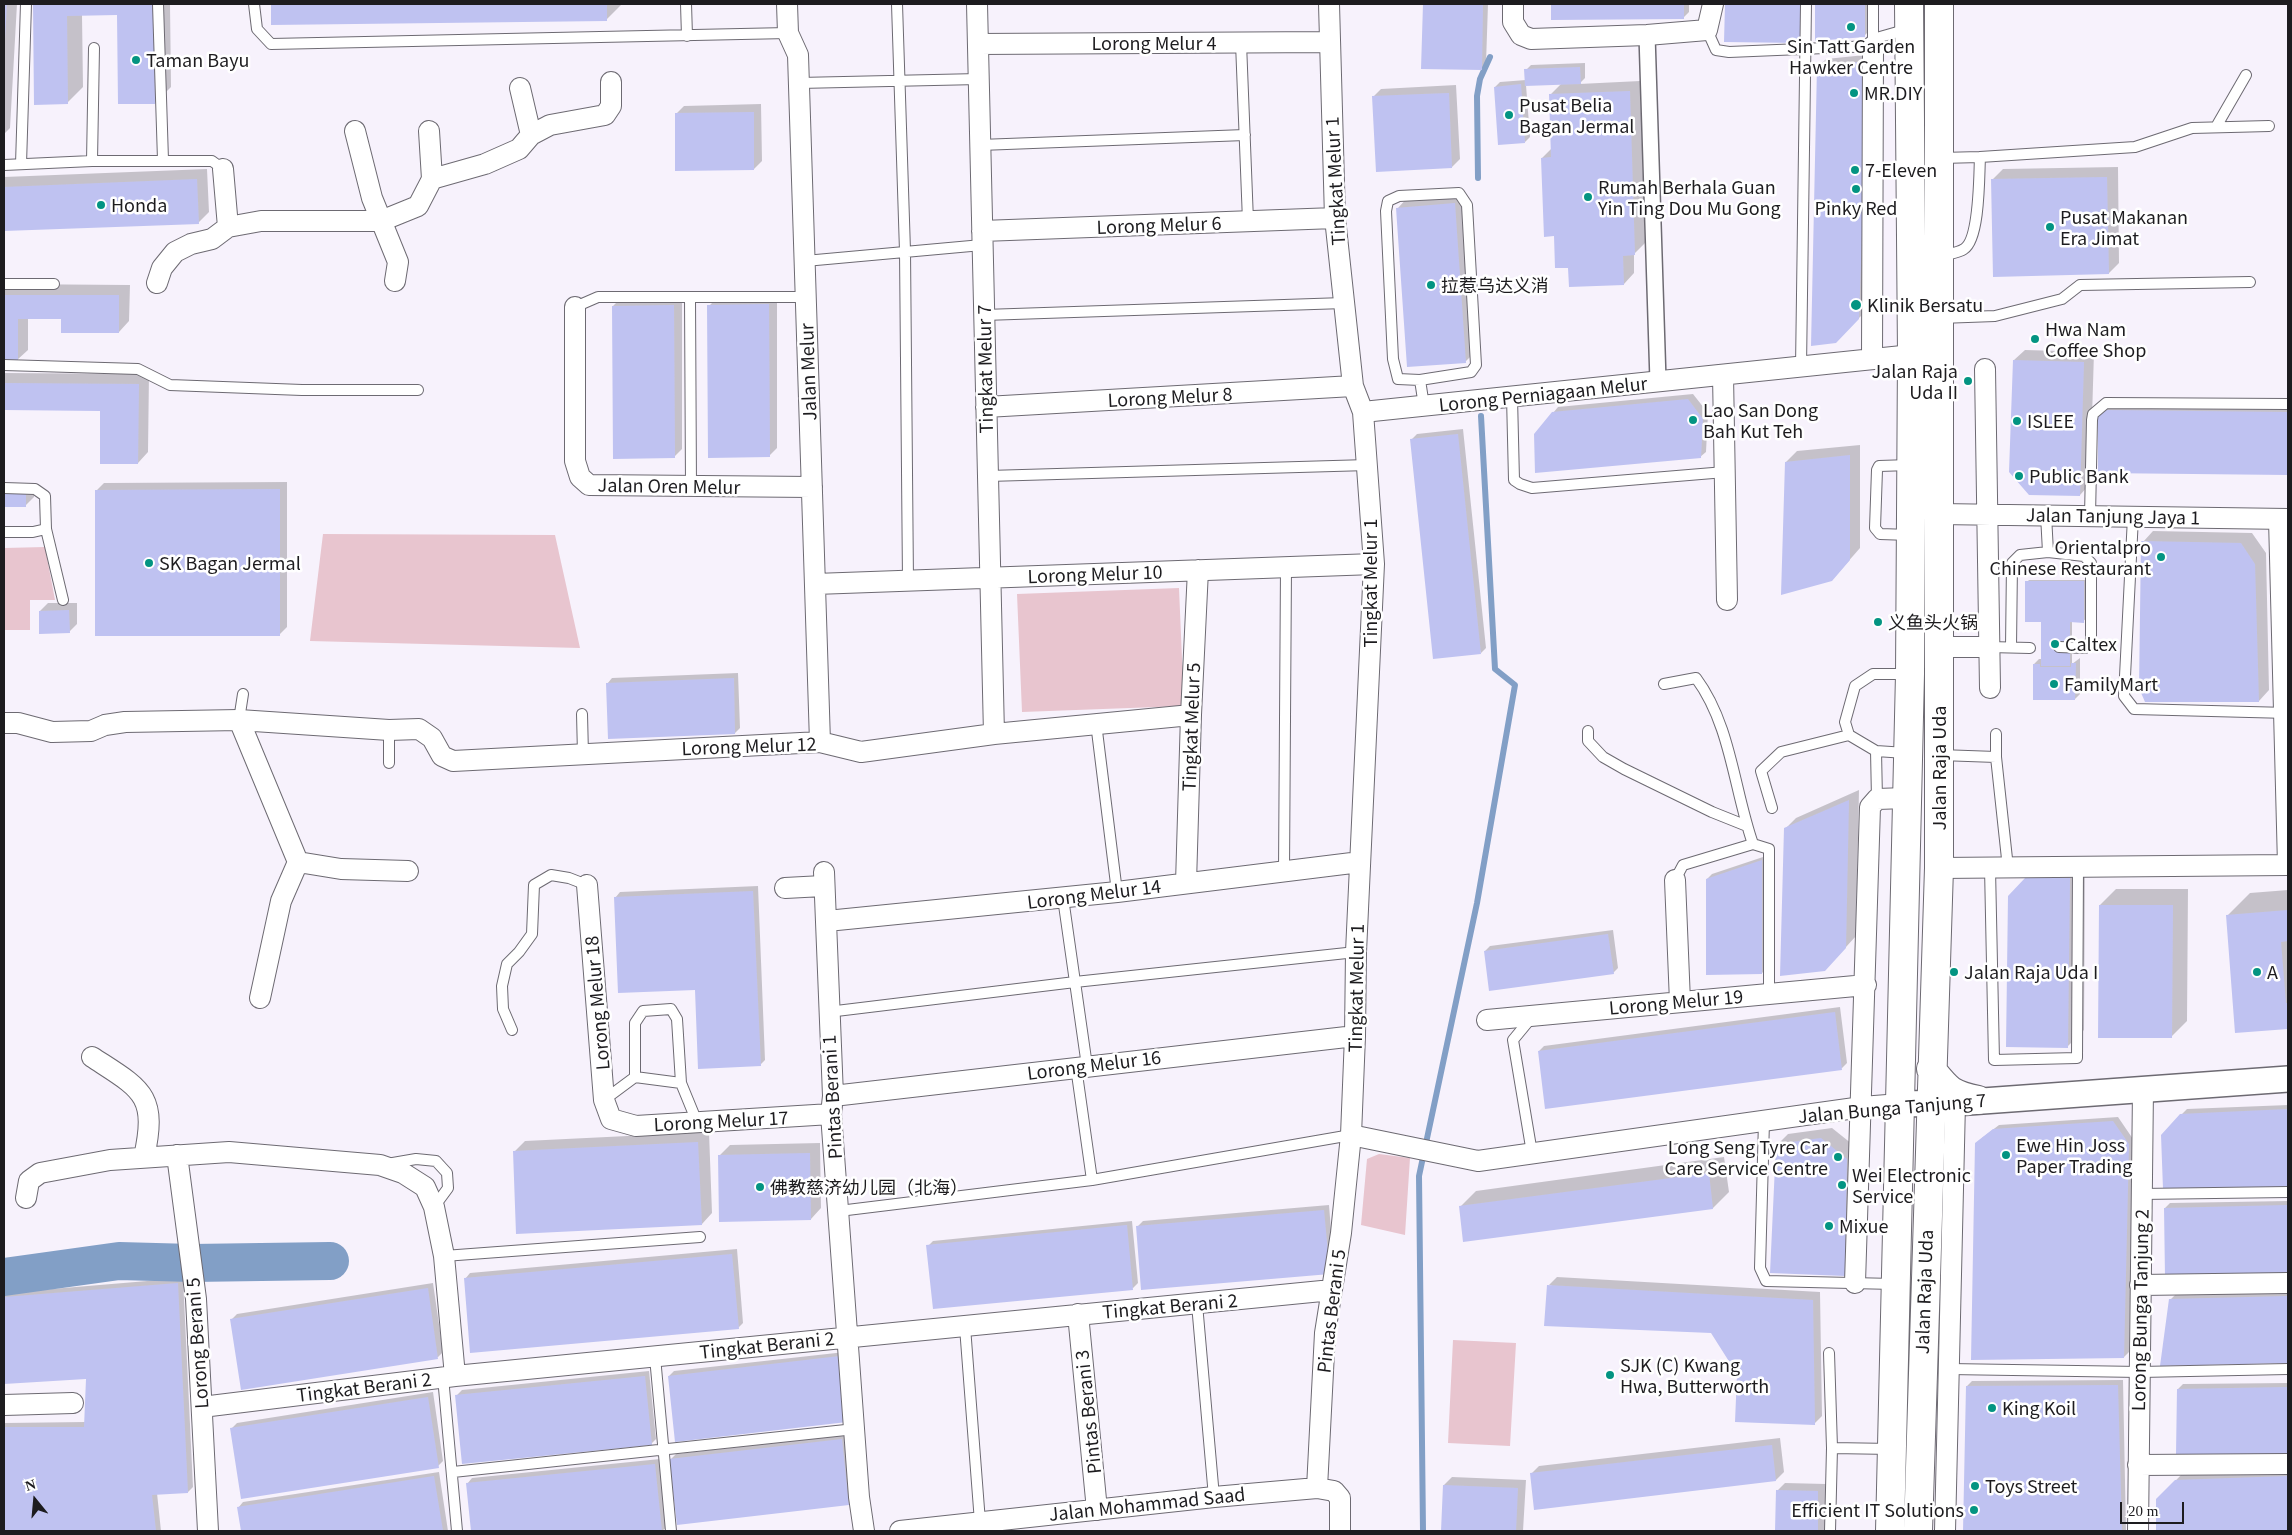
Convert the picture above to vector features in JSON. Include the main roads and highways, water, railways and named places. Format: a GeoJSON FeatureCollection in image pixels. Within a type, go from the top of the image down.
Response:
{"type":"FeatureCollection","features":[{"type":"Feature","properties":{"kind":"main road","name":"Jalan Raja Uda"},"geometry":{"type":"LineString","coordinates":[[1918,1531],[1928,1165],[1954,1102],[1931,1069],[1939,868],[1939,4]]}},
{"type":"Feature","properties":{"kind":"main road","name":"Jalan Raja Uda"},"geometry":{"type":"LineString","coordinates":[[1890,1531],[1910,674],[1912,355],[1909,16]]}},
{"type":"Feature","properties":{"kind":"main road"},"geometry":{"type":"LineString","coordinates":[[1931,1069],[1950,1091],[1956,1095],[1954,1102]]}},
{"type":"Feature","properties":{"kind":"main road"},"geometry":{"type":"LineString","coordinates":[[1898,1167],[1909,1161],[1918,1160],[1928,1165]]}},
{"type":"Feature","properties":{"kind":"waterway"},"geometry":{"type":"LineString","coordinates":[[1478,178],[1477,96],[1480,79],[1490,57]]}},
{"type":"Feature","properties":{"kind":"waterway"},"geometry":{"type":"LineString","coordinates":[[1423,1531],[1419,1176],[1477,903],[1515,685],[1495,669],[1481,416]]}},
{"type":"Feature","properties":{"kind":"waterway"},"geometry":{"type":"LineString","coordinates":[[4,1277],[119,1261],[192,1263],[330,1261]]}},
{"type":"Feature","properties":{"kind":"place","name":"Sin Tatt Garden Hawker Centre"},"geometry":{"type":"Point","coordinates":[1851,27]}},
{"type":"Feature","properties":{"kind":"place","name":"Taman Bayu"},"geometry":{"type":"Point","coordinates":[136,60]}},
{"type":"Feature","properties":{"kind":"place","name":"MR.DIY"},"geometry":{"type":"Point","coordinates":[1854,93]}},
{"type":"Feature","properties":{"kind":"place","name":"Pusat Belia Bagan Jermal"},"geometry":{"type":"Point","coordinates":[1509,115]}},
{"type":"Feature","properties":{"kind":"place","name":"7-Eleven"},"geometry":{"type":"Point","coordinates":[1855,170]}},
{"type":"Feature","properties":{"kind":"place","name":"Pinky Red"},"geometry":{"type":"Point","coordinates":[1856,189]}},
{"type":"Feature","properties":{"kind":"place","name":"Rumah Berhala Guan Yin Ting Dou Mu Gong"},"geometry":{"type":"Point","coordinates":[1588,197]}},
{"type":"Feature","properties":{"kind":"place","name":"Honda"},"geometry":{"type":"Point","coordinates":[101,205]}},
{"type":"Feature","properties":{"kind":"place","name":"Pusat Makanan Era Jimat"},"geometry":{"type":"Point","coordinates":[2050,227]}},
{"type":"Feature","properties":{"kind":"place","name":"拉惹乌达义消"},"geometry":{"type":"Point","coordinates":[1431,285]}},
{"type":"Feature","properties":{"kind":"place","name":"Klinik Bersatu"},"geometry":{"type":"Point","coordinates":[1856,305]}},
{"type":"Feature","properties":{"kind":"place","name":"Hwa Nam Coffee Shop"},"geometry":{"type":"Point","coordinates":[2035,339]}},
{"type":"Feature","properties":{"kind":"place","name":"Jalan Raja Uda II"},"geometry":{"type":"Point","coordinates":[1968,381]}},
{"type":"Feature","properties":{"kind":"place","name":"Lao San Dong Bah Kut Teh"},"geometry":{"type":"Point","coordinates":[1693,420]}},
{"type":"Feature","properties":{"kind":"place","name":"ISLEE"},"geometry":{"type":"Point","coordinates":[2017,421]}},
{"type":"Feature","properties":{"kind":"place","name":"Public Bank"},"geometry":{"type":"Point","coordinates":[2019,476]}},
{"type":"Feature","properties":{"kind":"place","name":"Orientalpro Chinese Restaurant"},"geometry":{"type":"Point","coordinates":[2161,557]}},
{"type":"Feature","properties":{"kind":"place","name":"SK Bagan Jermal"},"geometry":{"type":"Point","coordinates":[149,563]}},
{"type":"Feature","properties":{"kind":"place","name":"义鱼头火锅"},"geometry":{"type":"Point","coordinates":[1878,622]}},
{"type":"Feature","properties":{"kind":"place","name":"Caltex"},"geometry":{"type":"Point","coordinates":[2055,644]}},
{"type":"Feature","properties":{"kind":"place","name":"FamilyMart"},"geometry":{"type":"Point","coordinates":[2054,684]}},
{"type":"Feature","properties":{"kind":"place","name":"Jalan Raja Uda I"},"geometry":{"type":"Point","coordinates":[1954,972]}},
{"type":"Feature","properties":{"kind":"place","name":"A"},"geometry":{"type":"Point","coordinates":[2257,972]}},
{"type":"Feature","properties":{"kind":"place","name":"Ewe Hin Joss Paper Trading"},"geometry":{"type":"Point","coordinates":[2006,1155]}},
{"type":"Feature","properties":{"kind":"place","name":"Long Seng Tyre Car Care Service Centre"},"geometry":{"type":"Point","coordinates":[1838,1157]}},
{"type":"Feature","properties":{"kind":"place","name":"Wei Electronic Service"},"geometry":{"type":"Point","coordinates":[1842,1185]}},
{"type":"Feature","properties":{"kind":"place","name":"佛教慈济幼儿园（北海）"},"geometry":{"type":"Point","coordinates":[760,1187]}},
{"type":"Feature","properties":{"kind":"place","name":"Mixue"},"geometry":{"type":"Point","coordinates":[1829,1226]}},
{"type":"Feature","properties":{"kind":"place","name":"SJK (C) Kwang Hwa, Butterworth"},"geometry":{"type":"Point","coordinates":[1610,1375]}},
{"type":"Feature","properties":{"kind":"place","name":"King Koil"},"geometry":{"type":"Point","coordinates":[1992,1408]}},
{"type":"Feature","properties":{"kind":"place","name":"Toys Street"},"geometry":{"type":"Point","coordinates":[1975,1486]}},
{"type":"Feature","properties":{"kind":"place","name":"Efficient IT Solutions"},"geometry":{"type":"Point","coordinates":[1974,1510]}}]}
